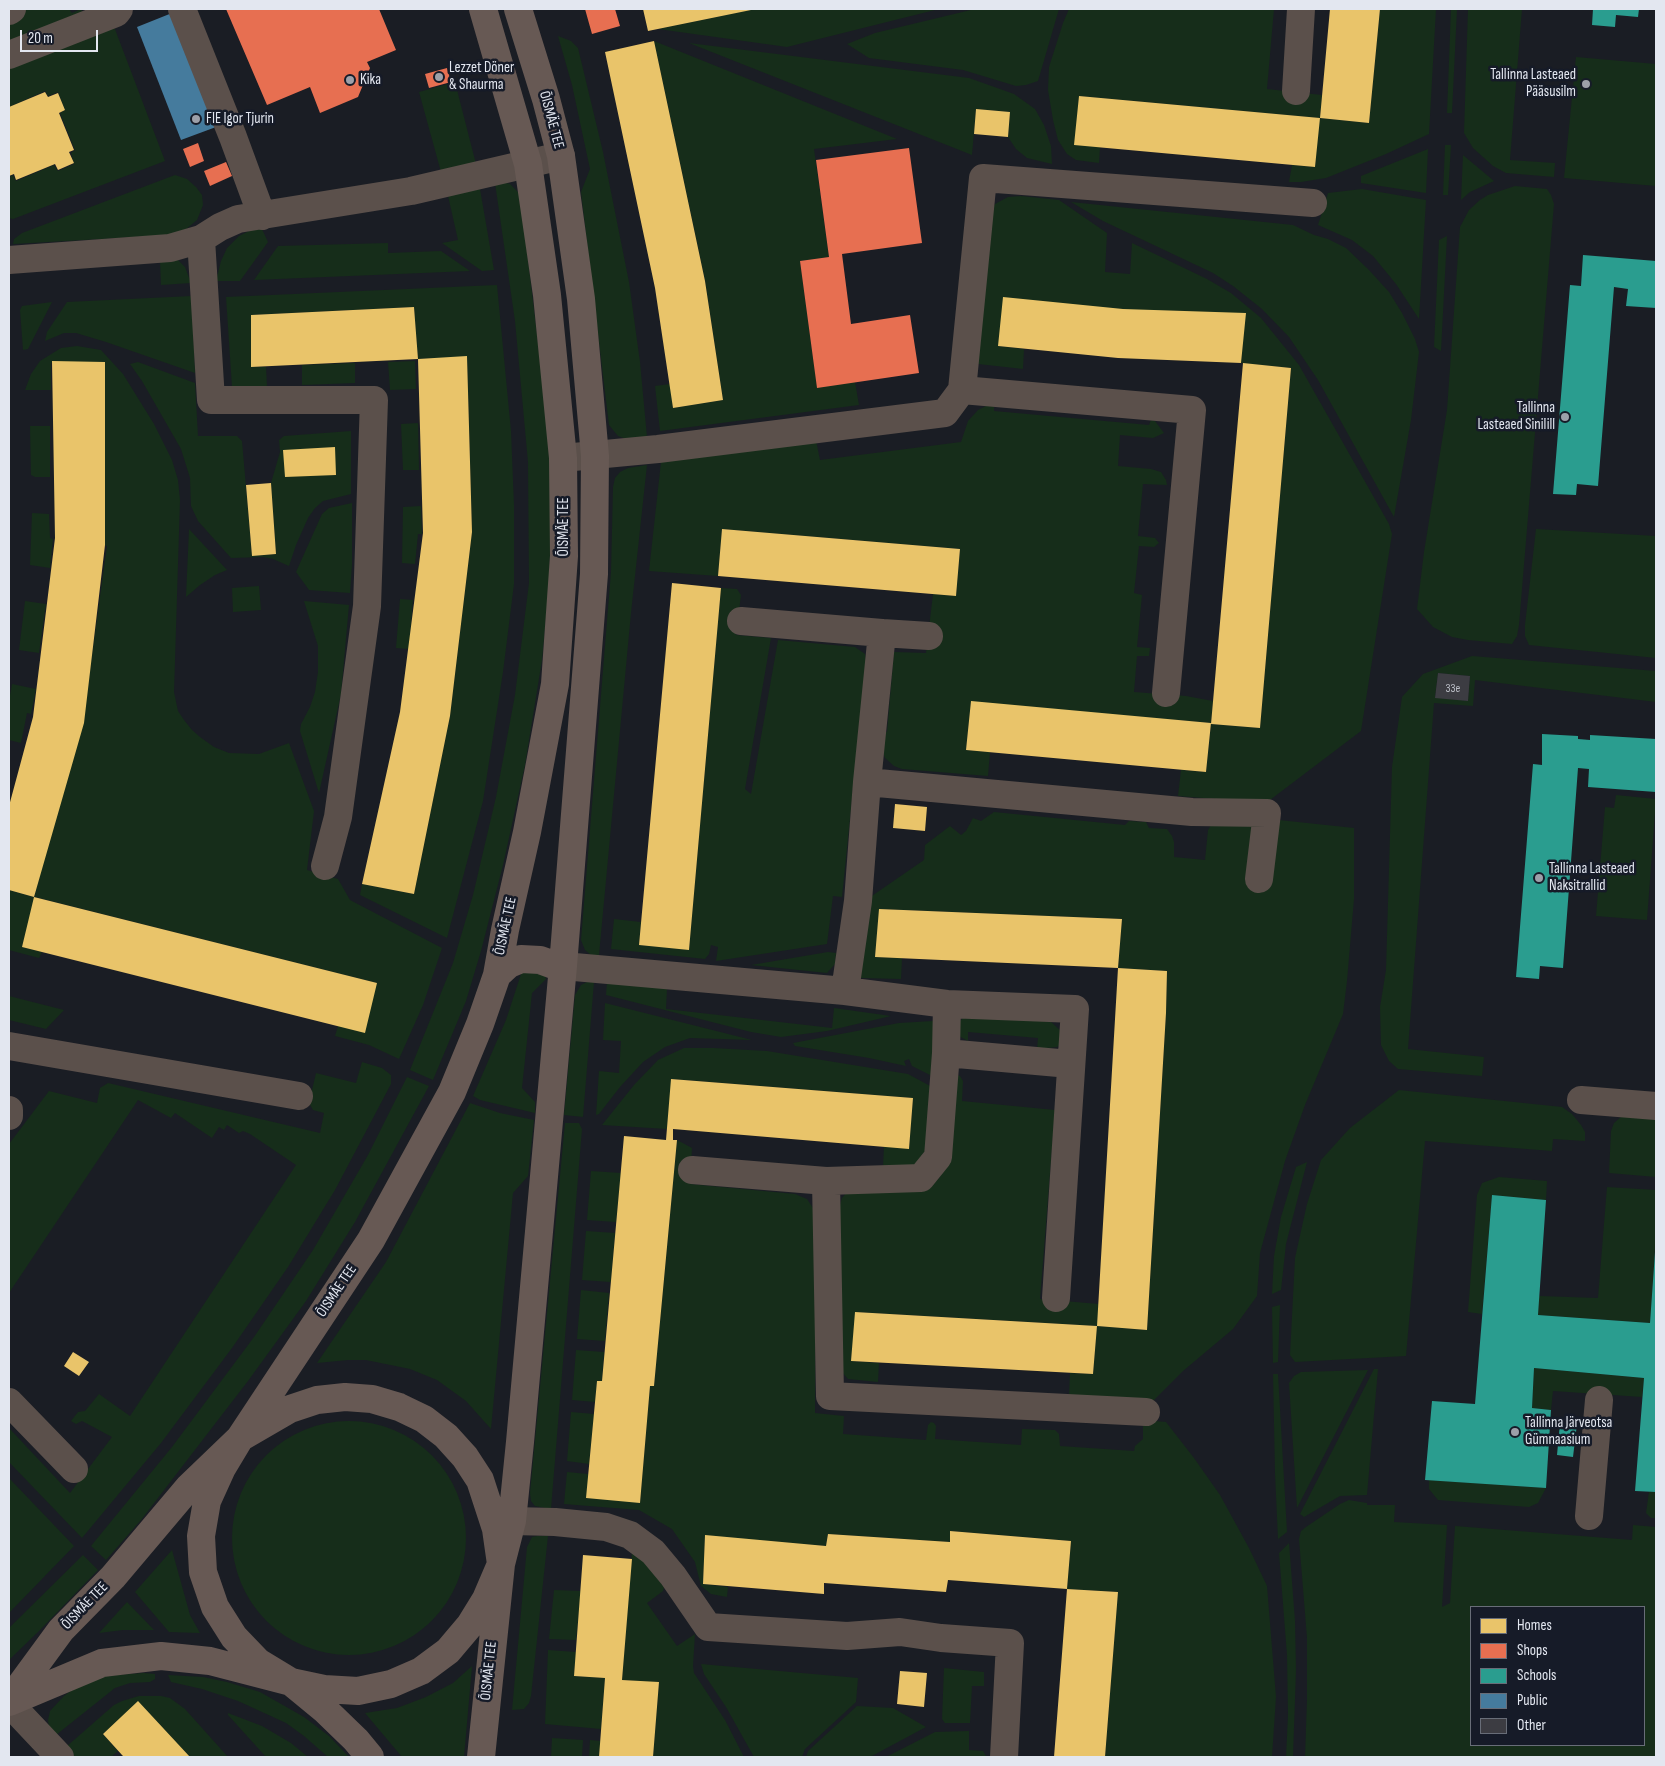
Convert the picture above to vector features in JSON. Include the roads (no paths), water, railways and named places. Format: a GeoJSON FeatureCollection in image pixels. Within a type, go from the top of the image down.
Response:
{"type":"FeatureCollection","features":[{"type":"Feature","properties":{"kind":"main road","name":"ÕISMÄE TEE"},"geometry":{"type":"LineString","coordinates":[[9,1702],[61,1630],[113,1578],[189,1487],[240,1438],[371,1240],[452,1092],[480,1024],[497,975],[555,684],[564,556],[563,458],[547,295],[528,164],[483,9]]}},
{"type":"Feature","properties":{"kind":"main road","name":"ÕISMÄE TEE"},"geometry":{"type":"LineString","coordinates":[[481,1757],[501,1564],[512,1521],[557,965],[594,574],[594,456],[581,299],[561,156],[518,9]]}},
{"type":"Feature","properties":{"kind":"main road"},"geometry":{"type":"LineString","coordinates":[[555,684],[564,739],[547,954],[557,965]]}},
{"type":"Feature","properties":{"kind":"main road"},"geometry":{"type":"LineString","coordinates":[[497,975],[509,964],[521,959],[540,960],[557,965]]}},
{"type":"Feature","properties":{"kind":"main road"},"geometry":{"type":"LineString","coordinates":[[9,1702],[102,1663],[162,1656],[210,1661],[291,1682],[324,1689],[358,1690],[391,1684],[421,1671],[448,1650],[470,1625],[486,1600],[501,1564],[496,1529],[480,1480],[465,1457],[446,1436],[424,1419],[399,1407],[372,1399],[344,1397],[317,1400],[290,1409],[240,1438],[222,1468],[207,1501],[201,1536],[204,1572],[214,1607],[234,1637],[258,1662],[291,1682],[325,1710],[356,1740],[370,1757]]}},
{"type":"Feature","properties":{"kind":"street"},"geometry":{"type":"LineString","coordinates":[[9,55],[116,13],[119,9]]}},
{"type":"Feature","properties":{"kind":"street"},"geometry":{"type":"LineString","coordinates":[[182,9],[262,216]]}},
{"type":"Feature","properties":{"kind":"street"},"geometry":{"type":"LineString","coordinates":[[1296,90],[1301,9]]}},
{"type":"Feature","properties":{"kind":"street"},"geometry":{"type":"LineString","coordinates":[[9,260],[170,248],[201,239],[220,227],[238,219],[411,192],[561,156]]}},
{"type":"Feature","properties":{"kind":"street"},"geometry":{"type":"LineString","coordinates":[[563,458],[594,456],[945,413],[962,390],[983,178],[1313,204]]}},
{"type":"Feature","properties":{"kind":"street"},"geometry":{"type":"LineString","coordinates":[[201,239],[211,400],[374,400],[367,606],[338,817],[325,866]]}},
{"type":"Feature","properties":{"kind":"street"},"geometry":{"type":"LineString","coordinates":[[962,390],[1192,410],[1166,693]]}},
{"type":"Feature","properties":{"kind":"street"},"geometry":{"type":"LineString","coordinates":[[741,621],[929,636]]}},
{"type":"Feature","properties":{"kind":"street"},"geometry":{"type":"LineString","coordinates":[[844,991],[858,902],[867,782],[882,633]]}},
{"type":"Feature","properties":{"kind":"street"},"geometry":{"type":"LineString","coordinates":[[867,782],[1192,812],[1266,813],[1259,879]]}},
{"type":"Feature","properties":{"kind":"street"},"geometry":{"type":"LineString","coordinates":[[557,965],[844,991],[947,1004],[1075,1010],[1056,1298]]}},
{"type":"Feature","properties":{"kind":"street"},"geometry":{"type":"LineString","coordinates":[[692,1170],[826,1181],[921,1178],[938,1157],[946,1053],[947,1004]]}},
{"type":"Feature","properties":{"kind":"street"},"geometry":{"type":"LineString","coordinates":[[9,1046],[299,1096]]}},
{"type":"Feature","properties":{"kind":"street"},"geometry":{"type":"LineString","coordinates":[[946,1053],[1070,1064]]}},
{"type":"Feature","properties":{"kind":"street"},"geometry":{"type":"LineString","coordinates":[[1581,1100],[1656,1106]]}},
{"type":"Feature","properties":{"kind":"street"},"geometry":{"type":"LineString","coordinates":[[9,1110],[9,1116]]}},
{"type":"Feature","properties":{"kind":"street"},"geometry":{"type":"LineString","coordinates":[[826,1181],[830,1396],[1146,1412]]}},
{"type":"Feature","properties":{"kind":"street"},"geometry":{"type":"LineString","coordinates":[[1589,1516],[1599,1400]]}},
{"type":"Feature","properties":{"kind":"street"},"geometry":{"type":"LineString","coordinates":[[9,1402],[74,1469]]}},
{"type":"Feature","properties":{"kind":"street"},"geometry":{"type":"LineString","coordinates":[[489,1506],[512,1521],[555,1522],[606,1527],[630,1535],[653,1552],[673,1576],[708,1627],[848,1636],[900,1632],[941,1638],[1010,1643],[1004,1757]]}},
{"type":"Feature","properties":{"kind":"street"},"geometry":{"type":"LineString","coordinates":[[9,1702],[60,1757]]}},
{"type":"Feature","properties":{"kind":"place","name":"Lezzet Döner & Shaurma"},"geometry":{"type":"Point","coordinates":[439,77]}},
{"type":"Feature","properties":{"kind":"place","name":"Kika"},"geometry":{"type":"Point","coordinates":[350,80]}},
{"type":"Feature","properties":{"kind":"place","name":"Tallinna Lasteaed Pääsusilm"},"geometry":{"type":"Point","coordinates":[1586,84]}},
{"type":"Feature","properties":{"kind":"place","name":"FIE Igor Tjurin"},"geometry":{"type":"Point","coordinates":[196,119]}},
{"type":"Feature","properties":{"kind":"place","name":"Tallinna Lasteaed Sinilill"},"geometry":{"type":"Point","coordinates":[1565,417]}},
{"type":"Feature","properties":{"kind":"place","name":"Tallinna Lasteaed Naksitrallid"},"geometry":{"type":"Point","coordinates":[1539,878]}},
{"type":"Feature","properties":{"kind":"place","name":"Tallinna Järveotsa Gümnaasium"},"geometry":{"type":"Point","coordinates":[1515,1432]}}]}
